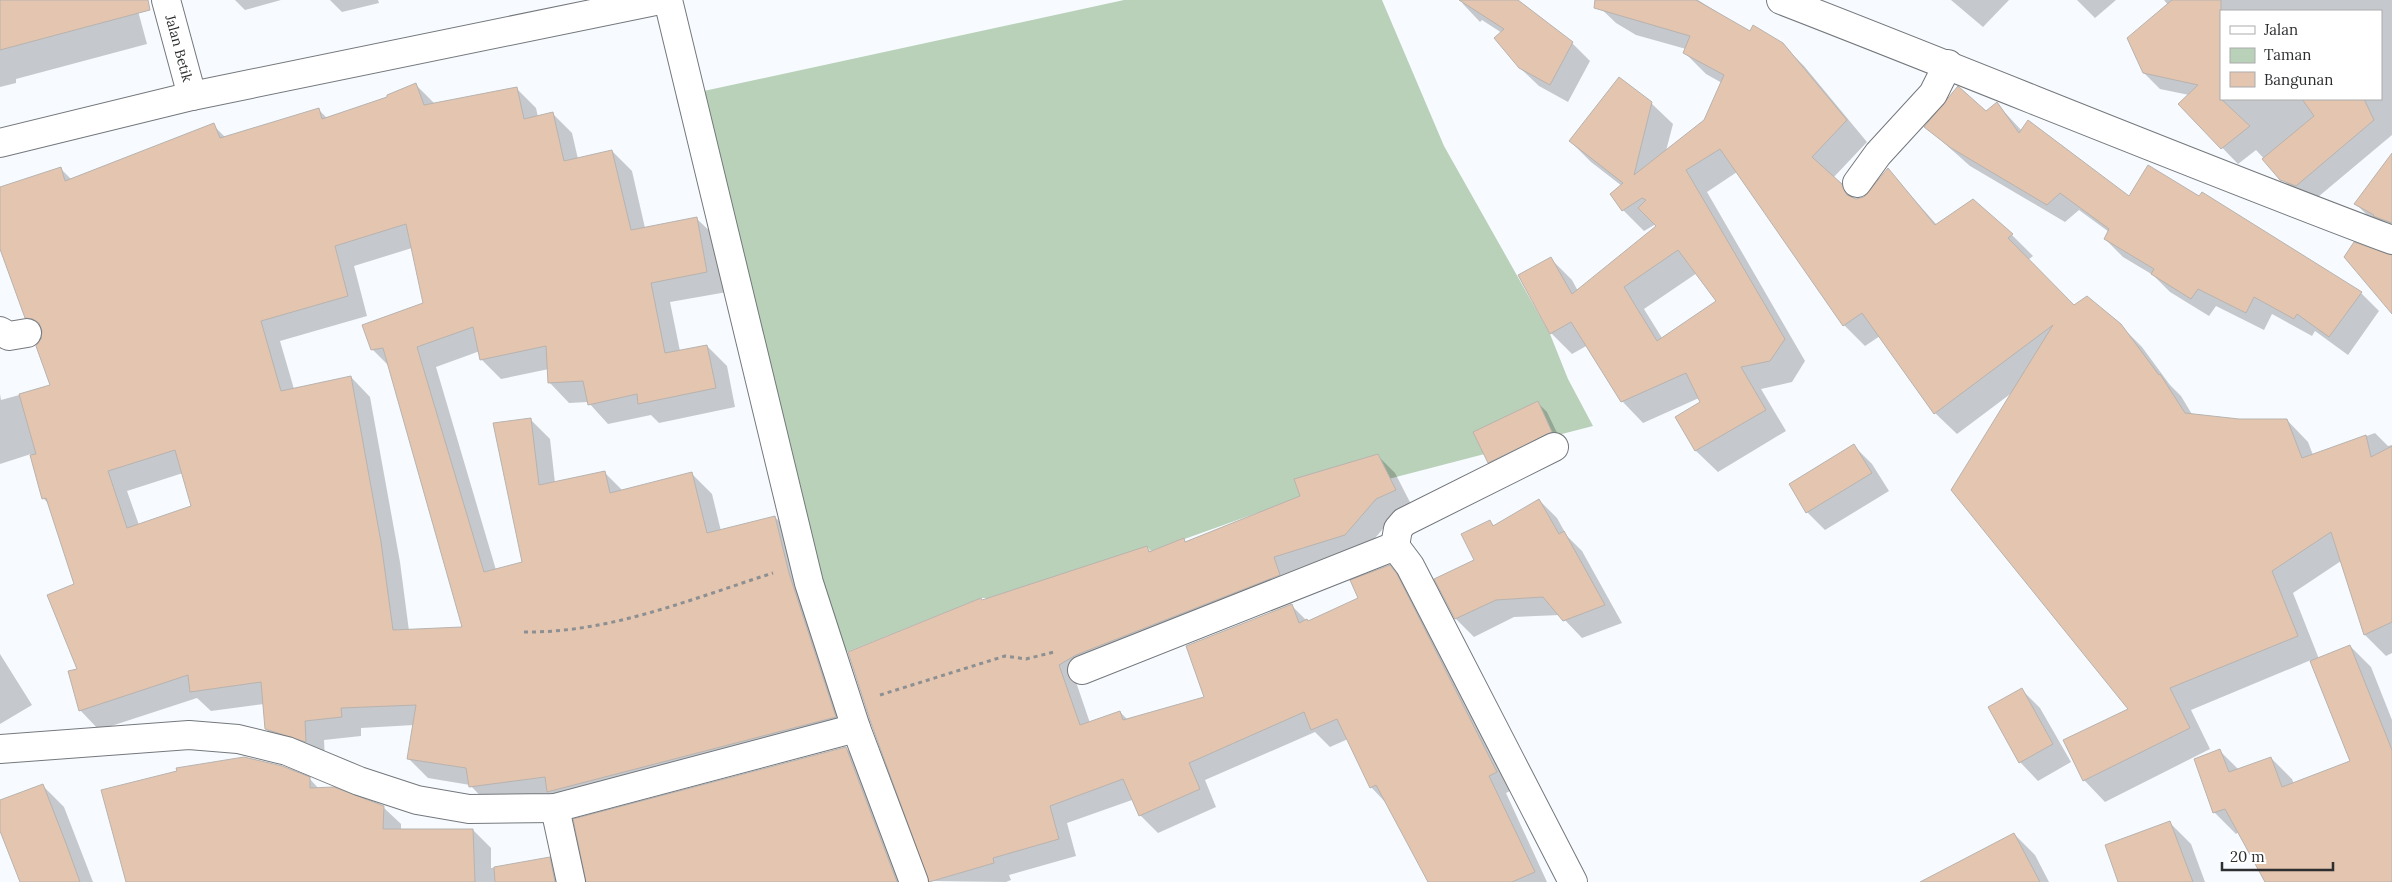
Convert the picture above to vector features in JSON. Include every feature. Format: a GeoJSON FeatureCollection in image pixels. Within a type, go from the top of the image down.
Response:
{"type":"FeatureCollection","features":[{"type":"Feature","properties":{"kind":"street","name":"Jalan Betik"},"geometry":{"type":"LineString","coordinates":[[166,0],[192,96]]}},
{"type":"Feature","properties":{"kind":"street"},"geometry":{"type":"LineString","coordinates":[[0,143],[192,96],[660,0]]}},
{"type":"Feature","properties":{"kind":"street"},"geometry":{"type":"LineString","coordinates":[[668,0],[804,563],[853,716],[914,882]]}},
{"type":"Feature","properties":{"kind":"street"},"geometry":{"type":"LineString","coordinates":[[1781,0],[1948,64],[2261,191],[2392,240]]}},
{"type":"Feature","properties":{"kind":"street"},"geometry":{"type":"LineString","coordinates":[[1857,183],[1878,154],[1933,94],[1948,64]]}},
{"type":"Feature","properties":{"kind":"street"},"geometry":{"type":"LineString","coordinates":[[0,331],[9,336],[27,333]]}},
{"type":"Feature","properties":{"kind":"street"},"geometry":{"type":"LineString","coordinates":[[1554,447],[1404,522],[1398,529],[1395,546],[1410,566],[1573,882]]}},
{"type":"Feature","properties":{"kind":"street"},"geometry":{"type":"LineString","coordinates":[[1082,670],[1395,546]]}},
{"type":"Feature","properties":{"kind":"street"},"geometry":{"type":"LineString","coordinates":[[0,749],[189,735],[238,739],[286,751],[359,781],[417,800],[469,809],[556,808],[853,716]]}},
{"type":"Feature","properties":{"kind":"street"},"geometry":{"type":"LineString","coordinates":[[556,808],[571,882]]}},
{"type":"Feature","properties":{"kind":"path"},"geometry":{"type":"LineString","coordinates":[[524,632],[558,632],[607,625],[804,563]]}},
{"type":"Feature","properties":{"kind":"path"},"geometry":{"type":"LineString","coordinates":[[853,716],[1005,656],[1026,659],[1060,651],[1066,654],[1082,670]]}},
{"type":"Feature","properties":{"kind":"green space"},"geometry":{"type":"Polygon","coordinates":[[[1124,0],[1382,0],[1444,146],[1550,334],[1568,379],[1593,426],[1257,513],[1151,551],[1147,547],[989,598],[981,598],[847,652],[831,650],[763,420],[676,97],[1124,0]]]}},
{"type":"Feature","properties":{"kind":"building"},"geometry":{"type":"Polygon","coordinates":[[[0,0],[148,0],[150,10],[0,50],[0,0]]]}},
{"type":"Feature","properties":{"kind":"building"},"geometry":{"type":"Polygon","coordinates":[[[1459,0],[1518,0],[1573,42],[1550,85],[1519,68],[1494,38],[1504,29],[1459,0]]]}},
{"type":"Feature","properties":{"kind":"building"},"geometry":{"type":"Polygon","coordinates":[[[1595,0],[1696,0],[1750,31],[1753,25],[1783,43],[1847,120],[1812,157],[1842,184],[1847,195],[1856,199],[1864,197],[1888,168],[1935,225],[1973,199],[2013,234],[2008,238],[2074,305],[2087,296],[2121,324],[2160,374],[2185,413],[2239,419],[2287,419],[2302,458],[2366,435],[2371,457],[2392,446],[2392,622],[2364,635],[2331,532],[2272,571],[2298,636],[2170,688],[2190,728],[2083,781],[2063,740],[2128,709],[1951,490],[2053,325],[1934,414],[1862,313],[1843,326],[1720,149],[1686,170],[1785,339],[1770,361],[1741,367],[1766,410],[1695,451],[1675,417],[1700,402],[1686,373],[1621,402],[1571,322],[1550,334],[1518,275],[1551,257],[1572,294],[1656,226],[1638,208],[1646,200],[1642,198],[1622,211],[1610,194],[1623,183],[1569,141],[1619,77],[1652,102],[1634,175],[1704,120],[1724,75],[1683,53],[1690,36],[1594,8],[1595,0]],[[1678,250],[1624,287],[1657,341],[1716,301],[1678,250]]]}},
{"type":"Feature","properties":{"kind":"building"},"geometry":{"type":"Polygon","coordinates":[[[2172,0],[2221,0],[2220,100],[2250,126],[2221,149],[2178,104],[2198,85],[2143,73],[2127,38],[2172,0]]]}},
{"type":"Feature","properties":{"kind":"building"},"geometry":{"type":"Polygon","coordinates":[[[416,83],[424,105],[517,87],[524,119],[553,112],[564,161],[612,150],[631,230],[697,217],[707,272],[651,283],[665,353],[707,345],[716,388],[638,404],[637,394],[588,405],[583,381],[548,383],[546,346],[480,360],[473,327],[417,347],[484,572],[522,562],[493,423],[531,418],[539,485],[605,471],[610,493],[692,472],[707,533],[775,516],[789,573],[836,717],[547,792],[545,777],[469,787],[466,768],[407,759],[416,705],[341,708],[342,717],[305,721],[306,742],[265,729],[261,682],[190,692],[188,675],[79,711],[68,671],[77,669],[47,595],[74,584],[46,498],[42,499],[30,455],[36,454],[19,394],[50,385],[36,346],[41,339],[42,331],[39,323],[33,319],[25,318],[0,249],[0,187],[61,167],[65,181],[214,123],[220,138],[319,108],[322,119],[387,97],[387,95],[416,83]],[[406,224],[335,246],[348,296],[261,321],[281,391],[351,376],[381,542],[393,630],[462,627],[383,348],[371,350],[362,325],[423,303],[406,224]],[[175,450],[108,471],[127,528],[191,506],[175,450]]]}},
{"type":"Feature","properties":{"kind":"building"},"geometry":{"type":"Polygon","coordinates":[[[1958,86],[1986,111],[1997,102],[2019,133],[2028,120],[2129,196],[2148,165],[2199,196],[2202,192],[2362,292],[2329,337],[2297,314],[2294,319],[2254,297],[2246,313],[2198,289],[2191,299],[2151,274],[2154,269],[2104,239],[2109,229],[2060,193],[2047,205],[1951,148],[1924,127],[1958,86]]]}},
{"type":"Feature","properties":{"kind":"building"},"geometry":{"type":"Polygon","coordinates":[[[2303,100],[2364,100],[2374,120],[2296,186],[2280,180],[2262,159],[2314,116],[2303,100]]]}},
{"type":"Feature","properties":{"kind":"building"},"geometry":{"type":"Polygon","coordinates":[[[2392,153],[2392,223],[2373,216],[2354,204],[2392,153]]]}},
{"type":"Feature","properties":{"kind":"building"},"geometry":{"type":"Polygon","coordinates":[[[2354,242],[2392,255],[2392,314],[2344,257],[2354,242]]]}},
{"type":"Feature","properties":{"kind":"building"},"geometry":{"type":"Polygon","coordinates":[[[1538,401],[1552,432],[1488,463],[1473,432],[1538,401]]]}},
{"type":"Feature","properties":{"kind":"building"},"geometry":{"type":"Polygon","coordinates":[[[1854,444],[1872,473],[1806,513],[1789,484],[1854,444]]]}},
{"type":"Feature","properties":{"kind":"building"},"geometry":{"type":"Polygon","coordinates":[[[1378,454],[1396,490],[1376,499],[1345,535],[1274,557],[1280,575],[1076,655],[1059,665],[1080,725],[1120,711],[1123,720],[1204,697],[1186,646],[1292,604],[1299,623],[1307,619],[1308,621],[1358,598],[1350,580],[1390,565],[1397,574],[1497,772],[1489,776],[1535,872],[1512,882],[1428,882],[1376,785],[1370,788],[1337,719],[1311,730],[1304,712],[1189,763],[1200,789],[1139,816],[1123,779],[1050,806],[1059,839],[993,858],[994,863],[929,882],[871,723],[848,652],[981,598],[982,600],[1147,546],[1149,552],[1184,538],[1185,542],[1300,496],[1294,479],[1378,454]]]}},
{"type":"Feature","properties":{"kind":"building"},"geometry":{"type":"Polygon","coordinates":[[[1539,499],[1559,534],[1564,531],[1605,605],[1563,621],[1543,597],[1496,600],[1455,619],[1434,579],[1474,560],[1461,534],[1490,520],[1493,526],[1539,499]]]}},
{"type":"Feature","properties":{"kind":"building"},"geometry":{"type":"Polygon","coordinates":[[[2350,645],[2392,750],[2392,882],[2265,882],[2225,809],[2213,813],[2194,759],[2220,749],[2229,772],[2271,757],[2282,787],[2350,761],[2310,661],[2350,645]]]}},
{"type":"Feature","properties":{"kind":"building"},"geometry":{"type":"Polygon","coordinates":[[[2022,688],[2053,744],[2019,763],[1988,707],[2022,688]]]}},
{"type":"Feature","properties":{"kind":"building"},"geometry":{"type":"Polygon","coordinates":[[[846,747],[897,882],[586,882],[573,819],[846,747]]]}},
{"type":"Feature","properties":{"kind":"building"},"geometry":{"type":"Polygon","coordinates":[[[244,757],[282,766],[310,777],[310,788],[334,787],[384,806],[383,829],[473,829],[475,882],[126,882],[101,790],[177,771],[176,768],[244,757]]]}},
{"type":"Feature","properties":{"kind":"building"},"geometry":{"type":"Polygon","coordinates":[[[43,784],[80,882],[20,882],[0,831],[0,800],[43,784]]]}},
{"type":"Feature","properties":{"kind":"building"},"geometry":{"type":"Polygon","coordinates":[[[2170,821],[2193,882],[2118,882],[2105,845],[2170,821]]]}},
{"type":"Feature","properties":{"kind":"building"},"geometry":{"type":"Polygon","coordinates":[[[2014,833],[2040,882],[1920,882],[2014,833]]]}},
{"type":"Feature","properties":{"kind":"building"},"geometry":{"type":"Polygon","coordinates":[[[550,857],[555,882],[495,882],[494,867],[550,857]]]}}]}
